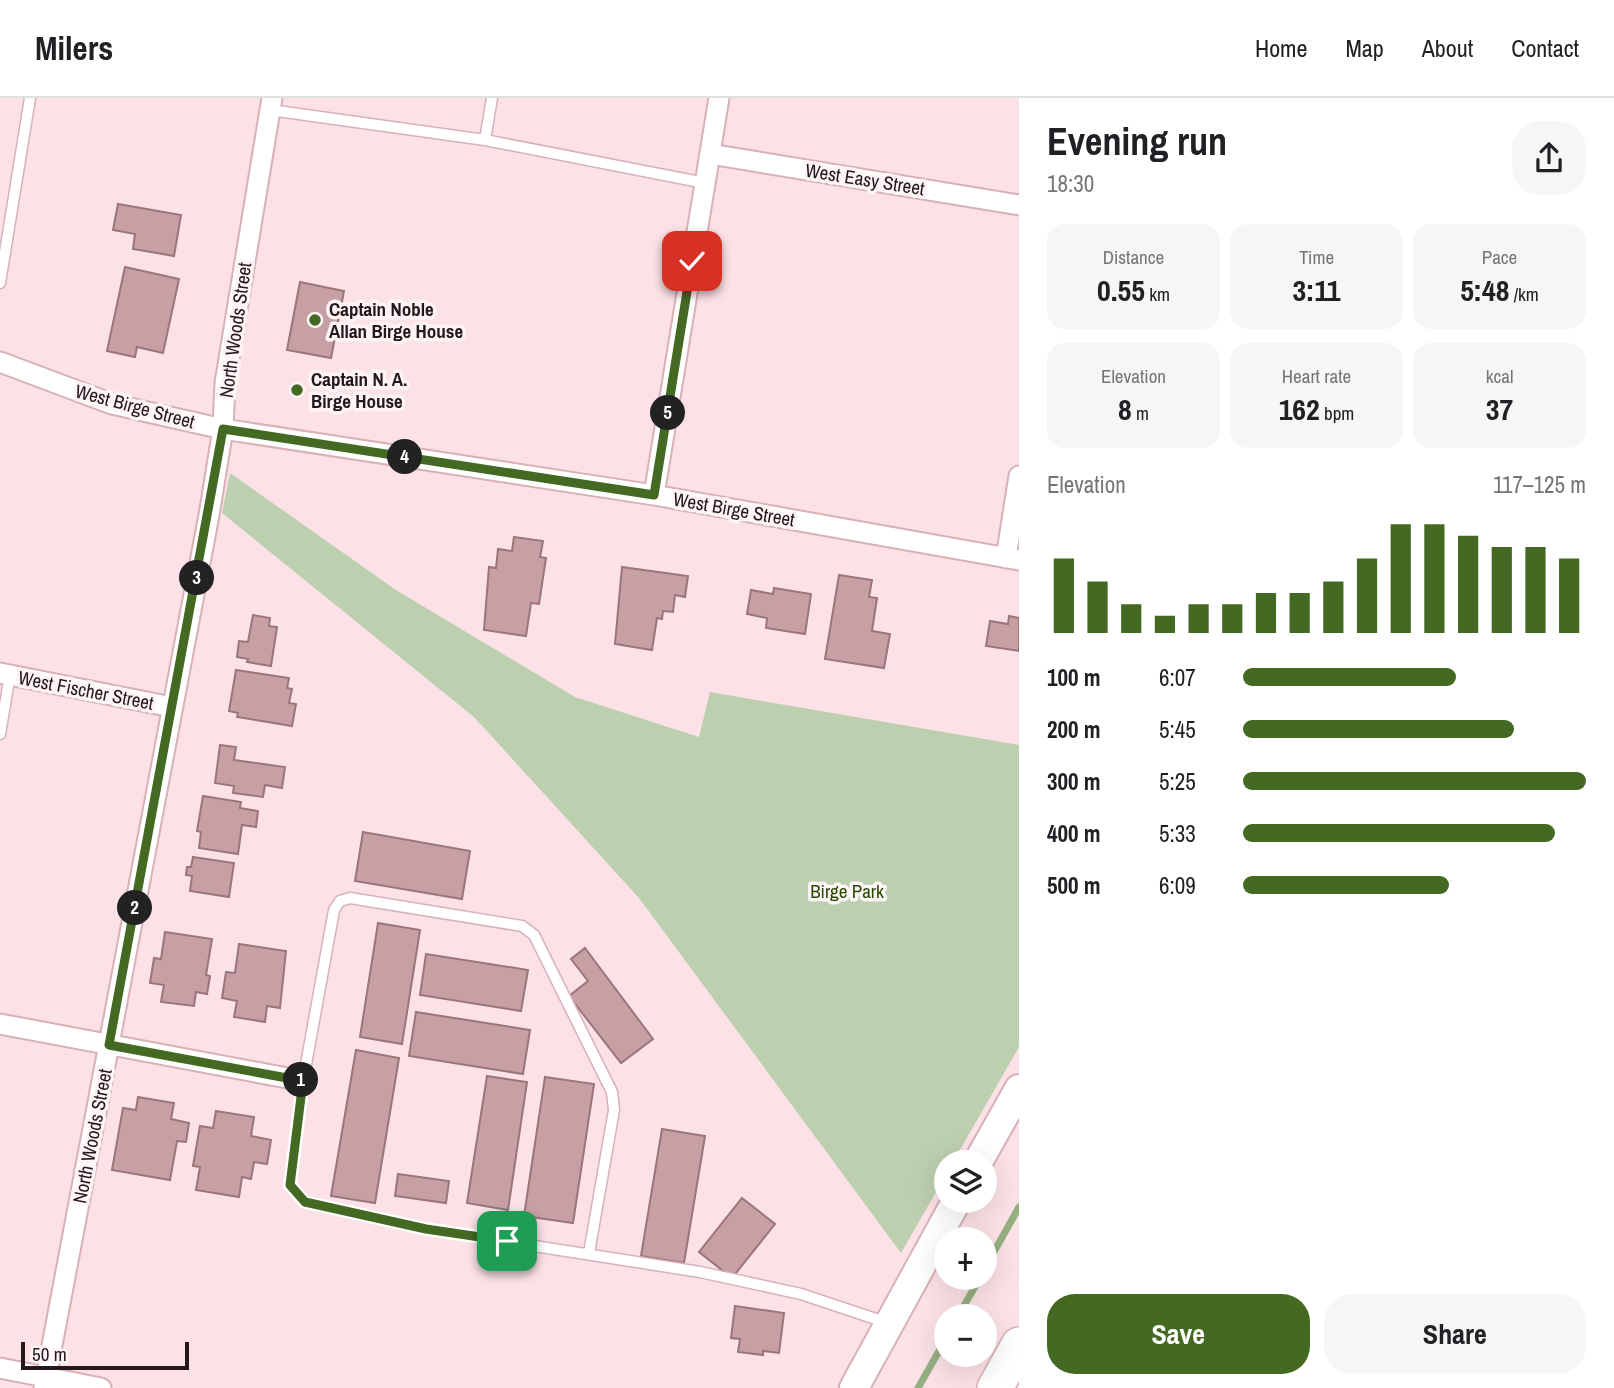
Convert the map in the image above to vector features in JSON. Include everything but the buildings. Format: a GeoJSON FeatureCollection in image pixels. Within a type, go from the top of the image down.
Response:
{"type":"FeatureCollection","features":[{"type":"Feature","properties":{"kind":"highway"},"geometry":{"type":"LineString","coordinates":[[995,1388],[1019,1345]]}},
{"type":"Feature","properties":{"kind":"main road"},"geometry":{"type":"LineString","coordinates":[[985,1150],[1019,1089]]}},
{"type":"Feature","properties":{"kind":"main road"},"geometry":{"type":"LineString","coordinates":[[854,1388],[950,1213]]}},
{"type":"Feature","properties":{"kind":"street"},"geometry":{"type":"LineString","coordinates":[[654,495],[719,98]]}},
{"type":"Feature","properties":{"kind":"street","name":"North Woods Street"},"geometry":{"type":"LineString","coordinates":[[45,1383],[223,429],[225,383],[271,104]]}},
{"type":"Feature","properties":{"kind":"street","name":"West Easy Street"},"geometry":{"type":"LineString","coordinates":[[710,153],[1019,205]]}},
{"type":"Feature","properties":{"kind":"street","name":"West Birge Street"},"geometry":{"type":"LineString","coordinates":[[0,362],[112,404],[223,429],[654,495],[1013,559]]}},
{"type":"Feature","properties":{"kind":"street"},"geometry":{"type":"LineString","coordinates":[[1013,559],[1019,477]]}},
{"type":"Feature","properties":{"kind":"street","name":"West Fischer Street"},"geometry":{"type":"LineString","coordinates":[[5,674],[172,707]]}},
{"type":"Feature","properties":{"kind":"street"},"geometry":{"type":"LineString","coordinates":[[0,1024],[303,1081]]}},
{"type":"Feature","properties":{"kind":"street"},"geometry":{"type":"LineString","coordinates":[[0,1368],[45,1383],[101,1388]]}},
{"type":"Feature","properties":{"kind":"lane"},"geometry":{"type":"LineString","coordinates":[[0,283],[30,98]]}},
{"type":"Feature","properties":{"kind":"lane"},"geometry":{"type":"LineString","coordinates":[[485,140],[492,98]]}},
{"type":"Feature","properties":{"kind":"lane"},"geometry":{"type":"LineString","coordinates":[[271,104],[485,140],[705,183]]}},
{"type":"Feature","properties":{"kind":"lane"},"geometry":{"type":"LineString","coordinates":[[0,734],[5,674]]}},
{"type":"Feature","properties":{"kind":"lane"},"geometry":{"type":"LineString","coordinates":[[589,1253],[614,1110],[612,1092],[534,935],[522,926],[350,898],[340,901],[334,910],[303,1081],[290,1185],[305,1202],[426,1229],[589,1253],[801,1294],[888,1324]]}},
{"type":"Feature","properties":{"kind":"green space","name":"Birge Park"},"geometry":{"type":"Polygon","coordinates":[[[230,473],[396,590],[575,697],[699,737],[710,692],[1019,745],[1019,1047],[960,1150],[934,1150],[934,1196],[901,1253],[639,898],[474,717],[222,513],[230,473]]]}},
{"type":"Feature","properties":{"kind":"waterway"},"geometry":{"type":"LineString","coordinates":[[997,1246],[1019,1207]]}},
{"type":"Feature","properties":{"kind":"waterway"},"geometry":{"type":"LineString","coordinates":[[965,1304],[973,1290]]}},
{"type":"Feature","properties":{"kind":"waterway"},"geometry":{"type":"LineString","coordinates":[[918,1388],[934,1360]]}},
{"type":"Feature","properties":{"kind":"place","name":"Captain Noble Allan Birge House"},"geometry":{"type":"Point","coordinates":[315,320]}},
{"type":"Feature","properties":{"kind":"place","name":"Captain N. A. Birge House"},"geometry":{"type":"Point","coordinates":[297,390]}},
{"type":"Feature","properties":{"kind":"route"},"geometry":{"type":"LineString","coordinates":[[507,1241],[426,1229],[305,1202],[290,1185],[303,1081],[109,1045],[223,429],[654,495],[692,261]]}}]}
